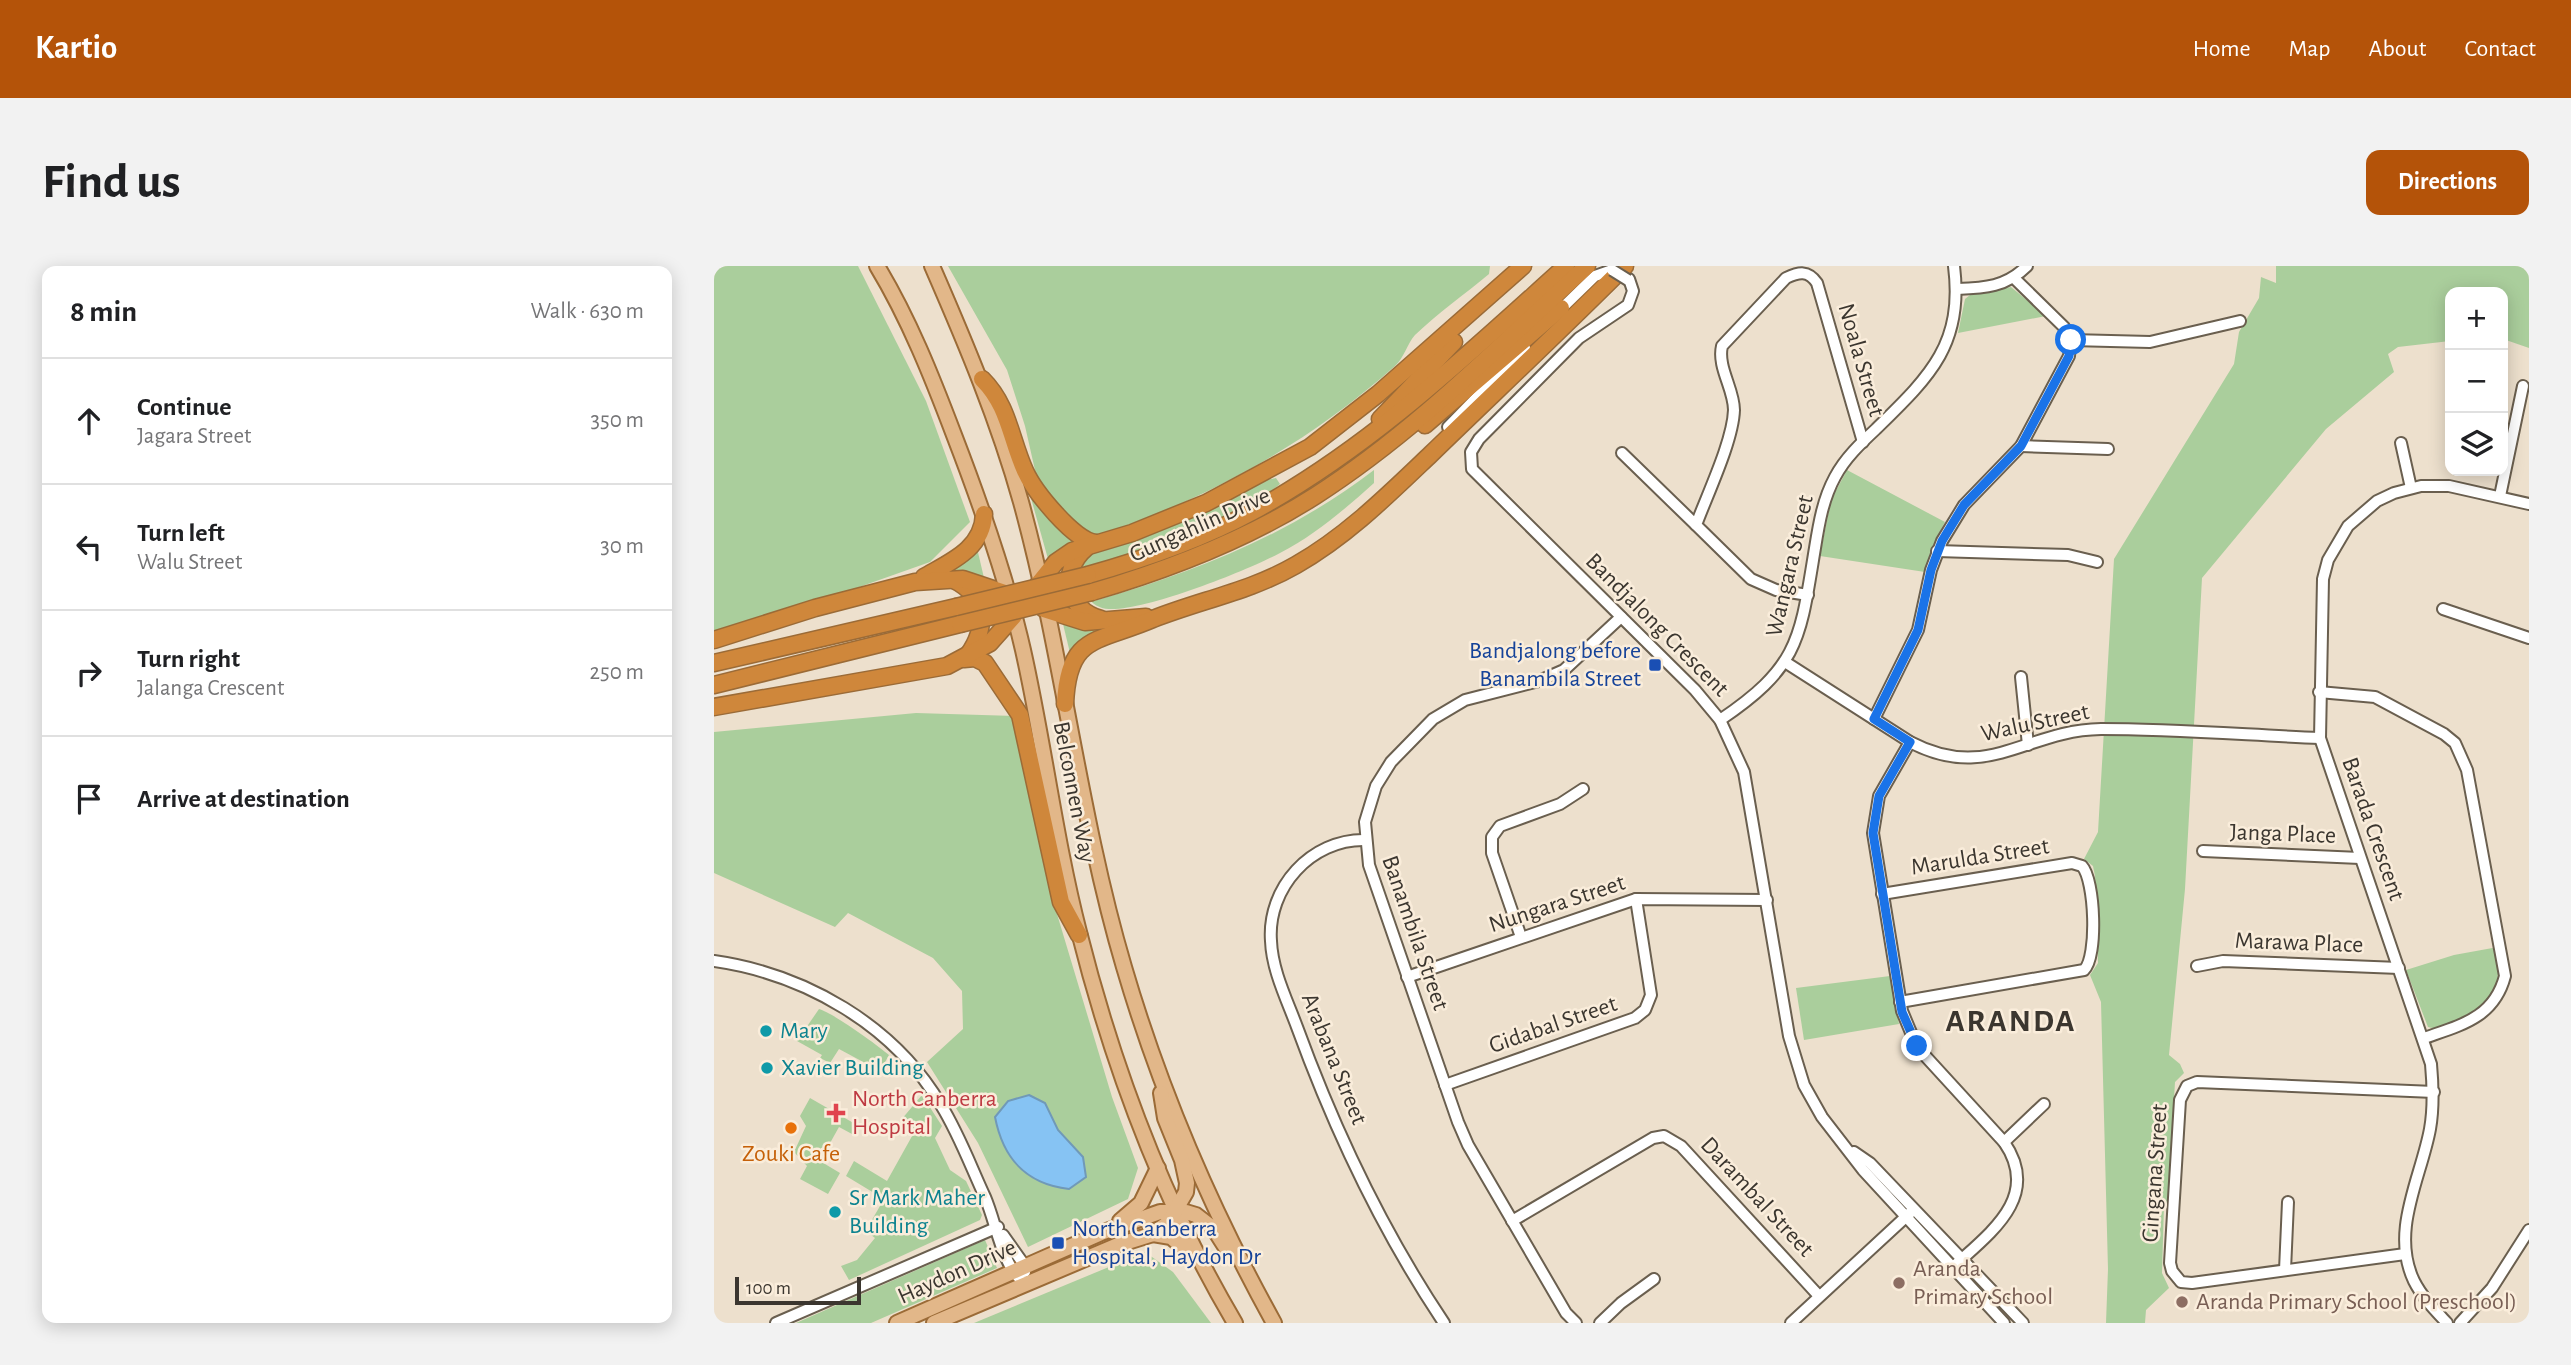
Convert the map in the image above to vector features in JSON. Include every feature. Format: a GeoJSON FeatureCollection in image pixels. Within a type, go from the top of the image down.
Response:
{"type":"FeatureCollection","features":[{"type":"Feature","properties":{"kind":"highway"},"geometry":{"type":"LineString","coordinates":[[1039,583],[1060,558],[1206,503],[1310,447],[1378,394],[1522,266]]}},
{"type":"Feature","properties":{"kind":"highway","name":"Gungahlin Drive"},"geometry":{"type":"LineString","coordinates":[[714,663],[1088,575],[1177,546],[1241,518],[1345,453],[1410,406],[1566,266]]}},
{"type":"Feature","properties":{"kind":"highway","name":"Gungahlin Drive"},"geometry":{"type":"LineString","coordinates":[[714,685],[1092,592],[1203,555],[1315,496],[1407,428],[1587,266]]}},
{"type":"Feature","properties":{"kind":"highway"},"geometry":{"type":"LineString","coordinates":[[1065,704],[1067,671],[1081,649],[1162,616],[1225,597],[1298,564],[1367,513],[1624,274]]}},
{"type":"Feature","properties":{"kind":"highway"},"geometry":{"type":"LineString","coordinates":[[1345,453],[1495,301]]}},
{"type":"Feature","properties":{"kind":"highway"},"geometry":{"type":"LineString","coordinates":[[1315,496],[1345,483],[1432,420],[1561,308]]}},
{"type":"Feature","properties":{"kind":"highway"},"geometry":{"type":"LineString","coordinates":[[982,379],[1003,406],[1024,468],[1034,485],[1079,538],[1093,544]]}},
{"type":"Feature","properties":{"kind":"highway"},"geometry":{"type":"LineString","coordinates":[[915,582],[973,545],[982,531],[985,514]]}},
{"type":"Feature","properties":{"kind":"highway"},"geometry":{"type":"LineString","coordinates":[[1093,544],[1072,565],[1070,591],[1085,613],[1101,620],[1162,616]]}},
{"type":"Feature","properties":{"kind":"highway"},"geometry":{"type":"LineString","coordinates":[[952,579],[973,594],[982,614],[980,634],[964,659]]}},
{"type":"Feature","properties":{"kind":"highway"},"geometry":{"type":"LineString","coordinates":[[714,640],[806,610],[915,582],[952,579],[981,582],[1008,594]]}},
{"type":"Feature","properties":{"kind":"highway"},"geometry":{"type":"LineString","coordinates":[[1044,610],[1073,620],[1114,620]]}},
{"type":"Feature","properties":{"kind":"highway"},"geometry":{"type":"LineString","coordinates":[[714,707],[840,683],[935,670],[964,659],[997,637],[1014,616]]}},
{"type":"Feature","properties":{"kind":"highway"},"geometry":{"type":"LineString","coordinates":[[964,659],[975,658],[985,663],[1020,715],[1061,902],[1080,934]]}},
{"type":"Feature","properties":{"kind":"main road","name":"Belconnen Way"},"geometry":{"type":"LineString","coordinates":[[877,266],[897,298],[985,514],[1014,616],[1080,934],[1102,1012],[1158,1168],[1199,1262],[1236,1323]]}},
{"type":"Feature","properties":{"kind":"main road","name":"Belconnen Way"},"geometry":{"type":"LineString","coordinates":[[932,266],[982,379],[1021,504],[1101,878],[1124,965],[1158,1071],[1247,1274],[1274,1323]]}},
{"type":"Feature","properties":{"kind":"main road"},"geometry":{"type":"LineString","coordinates":[[1014,616],[1039,583]]}},
{"type":"Feature","properties":{"kind":"main road"},"geometry":{"type":"LineString","coordinates":[[1008,594],[1044,610]]}},
{"type":"Feature","properties":{"kind":"main road"},"geometry":{"type":"LineString","coordinates":[[1158,1071],[1165,1118],[1187,1173],[1186,1192],[1177,1212],[1196,1215],[1208,1224],[1247,1274]]}},
{"type":"Feature","properties":{"kind":"main road"},"geometry":{"type":"LineString","coordinates":[[1101,1233],[1134,1213],[1158,1168]]}},
{"type":"Feature","properties":{"kind":"main road","name":"Haydon Drive"},"geometry":{"type":"LineString","coordinates":[[897,1323],[1101,1233],[1154,1214],[1177,1212]]}},
{"type":"Feature","properties":{"kind":"main road","name":"Haydon Drive"},"geometry":{"type":"LineString","coordinates":[[934,1323],[1024,1283],[1118,1245],[1153,1234],[1177,1212]]}},
{"type":"Feature","properties":{"kind":"main road"},"geometry":{"type":"LineString","coordinates":[[1153,1234],[1182,1244],[1199,1262]]}},
{"type":"Feature","properties":{"kind":"street"},"geometry":{"type":"LineString","coordinates":[[1310,447],[1326,443],[1377,405],[1533,266]]}},
{"type":"Feature","properties":{"kind":"street","name":"Wangara Street"},"geometry":{"type":"LineString","coordinates":[[1720,720],[1761,690],[1786,662],[1801,629],[1827,493],[1846,460],[1916,390],[1941,357],[1952,328],[1957,289],[1954,266]]}},
{"type":"Feature","properties":{"kind":"street"},"geometry":{"type":"LineString","coordinates":[[1957,289],[1996,286],[2014,278],[2027,266]]}},
{"type":"Feature","properties":{"kind":"street","name":"Noala Street"},"geometry":{"type":"LineString","coordinates":[[1696,526],[1733,418],[1731,394],[1720,356],[1722,346],[1786,278],[1796,273],[1810,275],[1817,283],[1863,442]]}},
{"type":"Feature","properties":{"kind":"street"},"geometry":{"type":"LineString","coordinates":[[1367,513],[1388,487],[1595,275],[1624,274]]}},
{"type":"Feature","properties":{"kind":"street","name":"Bandjalong Crescent"},"geometry":{"type":"LineString","coordinates":[[1624,274],[1633,294],[1628,305],[1579,338],[1479,439],[1470,458],[1476,476],[1695,690],[1720,720],[1744,772],[1795,1061],[1804,1085],[1822,1117],[1847,1146],[1870,1163],[2004,1323]]}},
{"type":"Feature","properties":{"kind":"street"},"geometry":{"type":"LineString","coordinates":[[1874,719],[1918,630],[1937,551],[1964,505],[2021,446],[2069,356],[2071,340],[2064,327],[2014,278]]}},
{"type":"Feature","properties":{"kind":"street"},"geometry":{"type":"LineString","coordinates":[[2071,340],[2150,342],[2240,320]]}},
{"type":"Feature","properties":{"kind":"street"},"geometry":{"type":"LineString","coordinates":[[2500,496],[2523,386]]}},
{"type":"Feature","properties":{"kind":"street"},"geometry":{"type":"LineString","coordinates":[[2401,443],[2411,488]]}},
{"type":"Feature","properties":{"kind":"street"},"geometry":{"type":"LineString","coordinates":[[2021,446],[2108,449]]}},
{"type":"Feature","properties":{"kind":"street"},"geometry":{"type":"LineString","coordinates":[[1622,453],[1751,579],[1776,590],[1808,595]]}},
{"type":"Feature","properties":{"kind":"street","name":"Barada Crescent"},"geometry":{"type":"LineString","coordinates":[[2447,1323],[2423,1296],[2414,1281],[2406,1254],[2406,1222],[2430,1131],[2434,1092],[2424,1038],[2320,738],[2320,598],[2328,560],[2342,534],[2361,512],[2377,501],[2411,488],[2449,486],[2529,504]]}},
{"type":"Feature","properties":{"kind":"street"},"geometry":{"type":"LineString","coordinates":[[1937,551],[2068,555],[2097,562]]}},
{"type":"Feature","properties":{"kind":"street"},"geometry":{"type":"LineString","coordinates":[[2443,609],[2529,638]]}},
{"type":"Feature","properties":{"kind":"street","name":"Banambila Street"},"geometry":{"type":"LineString","coordinates":[[1576,1323],[1566,1313],[1468,1145],[1368,865],[1365,840],[1369,803],[1380,777],[1433,719],[1465,700],[1539,681],[1564,670],[1621,617]]}},
{"type":"Feature","properties":{"kind":"street","name":"Walu Street"},"geometry":{"type":"LineString","coordinates":[[1786,662],[1910,742],[1936,754],[1985,758],[2071,732],[2101,729],[2320,738]]}},
{"type":"Feature","properties":{"kind":"street"},"geometry":{"type":"LineString","coordinates":[[2021,677],[2028,746]]}},
{"type":"Feature","properties":{"kind":"street"},"geometry":{"type":"LineString","coordinates":[[2319,692],[2375,697],[2444,734],[2459,749],[2467,770],[2505,976],[2496,1000],[2483,1014],[2424,1038]]}},
{"type":"Feature","properties":{"kind":"street"},"geometry":{"type":"LineString","coordinates":[[1910,742],[1887,778],[1875,814],[1873,833],[1900,1002],[1917,1046],[2004,1142],[2016,1168],[2014,1200],[2000,1223],[1957,1264]]}},
{"type":"Feature","properties":{"kind":"street"},"geometry":{"type":"LineString","coordinates":[[1521,937],[1492,853],[1492,836],[1500,826],[1560,804],[1583,789]]}},
{"type":"Feature","properties":{"kind":"street","name":"Arabana Street"},"geometry":{"type":"LineString","coordinates":[[1365,840],[1340,842],[1325,848],[1298,868],[1282,890],[1273,915],[1273,956],[1311,1064],[1343,1140],[1401,1253],[1444,1323]]}},
{"type":"Feature","properties":{"kind":"street","name":"Janga Place"},"geometry":{"type":"LineString","coordinates":[[2203,851],[2360,858]]}},
{"type":"Feature","properties":{"kind":"street","name":"Marulda Street"},"geometry":{"type":"LineString","coordinates":[[1882,894],[2072,863],[2082,866],[2091,882],[2093,953],[2084,970],[1900,1002]]}},
{"type":"Feature","properties":{"kind":"street","name":"Nungara Street"},"geometry":{"type":"LineString","coordinates":[[1407,977],[1636,899],[1767,900]]}},
{"type":"Feature","properties":{"kind":"street","name":"Gidabal Street"},"geometry":{"type":"LineString","coordinates":[[1445,1085],[1635,1018],[1645,1010],[1651,986],[1636,899]]}},
{"type":"Feature","properties":{"kind":"street"},"geometry":{"type":"LineString","coordinates":[[714,961],[757,970],[816,992],[857,1017],[896,1049],[918,1072],[941,1104],[998,1227],[1011,1272],[1024,1283]]}},
{"type":"Feature","properties":{"kind":"street","name":"Marawa Place"},"geometry":{"type":"LineString","coordinates":[[2197,966],[2223,961],[2399,968]]}},
{"type":"Feature","properties":{"kind":"street","name":"Gingana Street"},"geometry":{"type":"LineString","coordinates":[[2406,1254],[2189,1284],[2176,1278],[2172,1271],[2182,1092],[2197,1082],[2434,1092]]}},
{"type":"Feature","properties":{"kind":"street"},"geometry":{"type":"LineString","coordinates":[[2004,1142],[2044,1104]]}},
{"type":"Feature","properties":{"kind":"street","name":"Darambal Street"},"geometry":{"type":"LineString","coordinates":[[1512,1221],[1653,1139],[1664,1136],[1677,1142],[1819,1296]]}},
{"type":"Feature","properties":{"kind":"street"},"geometry":{"type":"LineString","coordinates":[[2284,1270],[2288,1202]]}},
{"type":"Feature","properties":{"kind":"street"},"geometry":{"type":"LineString","coordinates":[[1791,1323],[1910,1213]]}},
{"type":"Feature","properties":{"kind":"street"},"geometry":{"type":"LineString","coordinates":[[998,1227],[1025,1266],[1024,1283]]}},
{"type":"Feature","properties":{"kind":"street"},"geometry":{"type":"LineString","coordinates":[[775,1323],[998,1227]]}},
{"type":"Feature","properties":{"kind":"street"},"geometry":{"type":"LineString","coordinates":[[2460,1323],[2493,1288],[2529,1230]]}},
{"type":"Feature","properties":{"kind":"street","name":"Bandjalong Crescent"},"geometry":{"type":"LineString","coordinates":[[1957,1264],[2023,1323]]}},
{"type":"Feature","properties":{"kind":"street"},"geometry":{"type":"LineString","coordinates":[[1600,1323],[1621,1303],[1654,1279]]}},
{"type":"Feature","properties":{"kind":"green space"},"geometry":{"type":"Polygon","coordinates":[[[714,266],[858,266],[926,401],[970,522],[930,562],[814,603],[714,633],[714,266]]]}},
{"type":"Feature","properties":{"kind":"green space"},"geometry":{"type":"Polygon","coordinates":[[[948,266],[1490,266],[1489,274],[1415,335],[1395,366],[1327,420],[1221,485],[1144,520],[1103,536],[1091,537],[1081,532],[1037,479],[1025,426],[1007,370],[948,266]]]}},
{"type":"Feature","properties":{"kind":"green space"},"geometry":{"type":"Polygon","coordinates":[[[2276,266],[2529,266],[2529,348],[2508,341],[2508,287],[2445,287],[2445,342],[2398,347],[2388,354],[2394,372],[2326,429],[2202,578],[2185,889],[2169,1055],[2180,1064],[2184,1073],[2175,1082],[2168,1202],[2164,1205],[2162,1273],[2169,1288],[2146,1310],[2145,1323],[2106,1323],[2108,1269],[2101,1002],[2090,975],[2098,963],[2095,876],[2093,866],[2084,859],[2098,832],[2114,559],[2234,364],[2239,332],[2259,298],[2261,277],[2276,283],[2276,266]]]}},
{"type":"Feature","properties":{"kind":"green space"},"geometry":{"type":"Polygon","coordinates":[[[2011,287],[2046,316],[1958,333],[1965,299],[1970,295],[2011,287]]]}},
{"type":"Feature","properties":{"kind":"green space"},"geometry":{"type":"Polygon","coordinates":[[[1374,470],[1374,483],[1341,512],[1293,546],[1244,570],[1170,597],[1126,608],[1101,608],[1090,600],[1083,588],[1081,566],[1096,550],[1146,537],[1207,510],[1261,481],[1276,478],[1280,484],[1239,512],[1214,524],[1134,553],[1085,567],[1094,601],[1169,577],[1240,549],[1309,514],[1374,470]]]}},
{"type":"Feature","properties":{"kind":"green space"},"geometry":{"type":"Polygon","coordinates":[[[1847,470],[1945,522],[1931,550],[1925,572],[1820,556],[1831,500],[1847,470]]]}},
{"type":"Feature","properties":{"kind":"green space"},"geometry":{"type":"Polygon","coordinates":[[[1029,491],[1077,542],[1065,546],[1048,559],[1029,491]]]}},
{"type":"Feature","properties":{"kind":"green space"},"geometry":{"type":"Polygon","coordinates":[[[977,548],[984,578],[948,573],[947,571],[977,548]]]}},
{"type":"Feature","properties":{"kind":"green space"},"geometry":{"type":"Polygon","coordinates":[[[1063,624],[1118,626],[1070,653],[1063,624]]]}},
{"type":"Feature","properties":{"kind":"green space"},"geometry":{"type":"Polygon","coordinates":[[[916,713],[1015,716],[1054,904],[1112,1097],[1138,1168],[1128,1199],[1028,1247],[978,1143],[927,1062],[963,1029],[962,991],[933,958],[848,913],[835,927],[714,873],[714,732],[916,713]]]}},
{"type":"Feature","properties":{"kind":"green space"},"geometry":{"type":"Polygon","coordinates":[[[2498,947],[2496,984],[2487,1003],[2468,1017],[2442,1027],[2428,1027],[2406,970],[2454,955],[2498,947]]]}},
{"type":"Feature","properties":{"kind":"green space"},"geometry":{"type":"Polygon","coordinates":[[[1890,976],[1899,1024],[1804,1040],[1796,988],[1890,976]]]}},
{"type":"Feature","properties":{"kind":"green space"},"geometry":{"type":"Polygon","coordinates":[[[819,1009],[844,1022],[889,1055],[880,1071],[839,1049],[830,1063],[820,1058],[822,1055],[797,1041],[819,1009]]]}},
{"type":"Feature","properties":{"kind":"green space"},"geometry":{"type":"Polygon","coordinates":[[[922,1095],[942,1126],[935,1138],[950,1170],[966,1181],[982,1215],[980,1220],[849,1280],[841,1266],[857,1260],[875,1238],[856,1223],[858,1218],[869,1225],[884,1199],[846,1176],[854,1161],[887,1181],[916,1129],[901,1120],[922,1095]]]}},
{"type":"Feature","properties":{"kind":"green space"},"geometry":{"type":"Polygon","coordinates":[[[810,1098],[857,1125],[852,1134],[839,1127],[820,1161],[840,1173],[828,1194],[800,1179],[807,1166],[794,1152],[806,1126],[800,1116],[810,1098]]]}},
{"type":"Feature","properties":{"kind":"green space"},"geometry":{"type":"Polygon","coordinates":[[[985,1240],[997,1268],[871,1323],[796,1323],[985,1240]]]}},
{"type":"Feature","properties":{"kind":"green space"},"geometry":{"type":"Polygon","coordinates":[[[1145,1252],[1173,1272],[1211,1323],[974,1323],[1145,1252]]]}},
{"type":"Feature","properties":{"kind":"water"},"geometry":{"type":"Polygon","coordinates":[[[1029,1095],[1045,1103],[1058,1130],[1083,1157],[1086,1177],[1069,1189],[1028,1175],[1010,1156],[1004,1145],[995,1117],[1008,1101],[1029,1095]]]}},
{"type":"Feature","properties":{"kind":"place","name":"Bandjalong before Banambila Street"},"geometry":{"type":"Point","coordinates":[1655,665]}},
{"type":"Feature","properties":{"kind":"place","name":"Mary"},"geometry":{"type":"Point","coordinates":[766,1031]}},
{"type":"Feature","properties":{"kind":"place","name":"Xavier Building"},"geometry":{"type":"Point","coordinates":[767,1068]}},
{"type":"Feature","properties":{"kind":"place","name":"North Canberra Hospital"},"geometry":{"type":"Point","coordinates":[836,1113]}},
{"type":"Feature","properties":{"kind":"place","name":"Zouki Cafe"},"geometry":{"type":"Point","coordinates":[791,1128]}},
{"type":"Feature","properties":{"kind":"place","name":"Sr Mark Maher Building"},"geometry":{"type":"Point","coordinates":[835,1212]}},
{"type":"Feature","properties":{"kind":"place","name":"North Canberra Hospital, Haydon Dr"},"geometry":{"type":"Point","coordinates":[1058,1243]}},
{"type":"Feature","properties":{"kind":"place","name":"Aranda Primary School"},"geometry":{"type":"Point","coordinates":[1899,1283]}},
{"type":"Feature","properties":{"kind":"place","name":"Aranda Primary School (Preschool)"},"geometry":{"type":"Point","coordinates":[2182,1302]}},
{"type":"Feature","properties":{"kind":"district","name":"ARANDA"},"geometry":{"type":"Point","coordinates":[2011,1021]}},
{"type":"Feature","properties":{"kind":"route"},"geometry":{"type":"LineString","coordinates":[[1917,1046],[1902,1012],[1873,833],[1879,796],[1910,742],[1874,719],[1909,653],[1918,630],[1931,570],[1942,541],[1964,505],[2010,459],[2032,429],[2069,356],[2071,340]]}}]}
